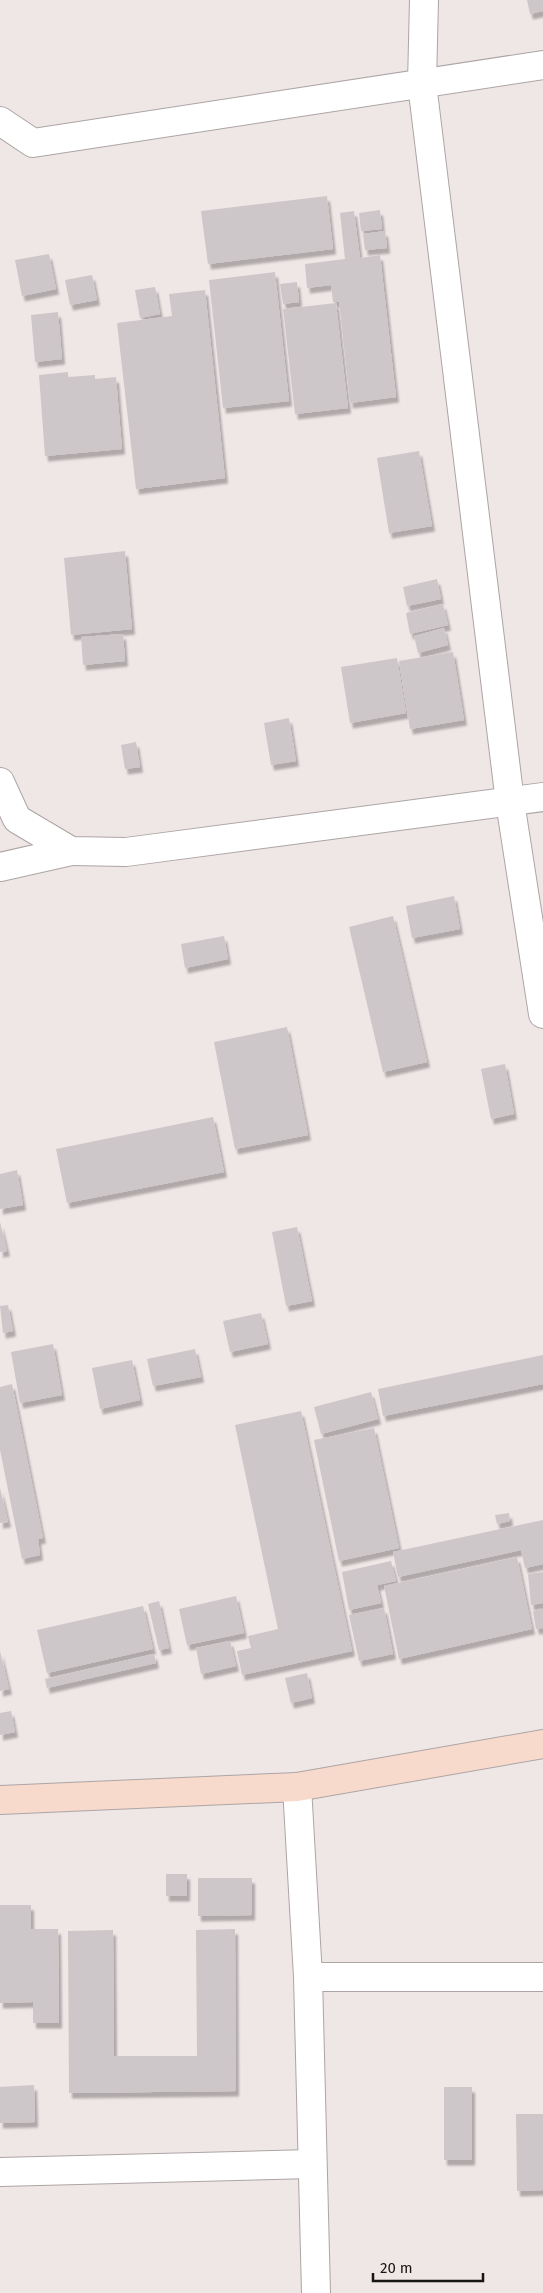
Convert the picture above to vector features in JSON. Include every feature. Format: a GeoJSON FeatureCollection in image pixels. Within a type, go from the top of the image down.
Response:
{"type":"FeatureCollection","features":[{"type":"Feature","properties":{"kind":"main road"},"geometry":{"type":"LineString","coordinates":[[0,1800],[297,1788],[543,1744]]}},
{"type":"Feature","properties":{"kind":"street"},"geometry":{"type":"LineString","coordinates":[[424,0],[422,84],[510,802],[543,1014]]}},
{"type":"Feature","properties":{"kind":"street"},"geometry":{"type":"LineString","coordinates":[[0,121],[33,142],[543,65]]}},
{"type":"Feature","properties":{"kind":"street"},"geometry":{"type":"LineString","coordinates":[[0,782],[17,819],[71,851]]}},
{"type":"Feature","properties":{"kind":"street"},"geometry":{"type":"LineString","coordinates":[[0,866],[71,851],[126,852],[543,797]]}},
{"type":"Feature","properties":{"kind":"street"},"geometry":{"type":"LineString","coordinates":[[297,1788],[308,1977],[311,2164],[316,2293]]}},
{"type":"Feature","properties":{"kind":"street"},"geometry":{"type":"LineString","coordinates":[[308,1977],[543,1977]]}},
{"type":"Feature","properties":{"kind":"street"},"geometry":{"type":"LineString","coordinates":[[0,2172],[311,2164]]}},
{"type":"Feature","properties":{"kind":"building"},"geometry":{"type":"Polygon","coordinates":[[[527,0],[543,0],[543,11],[530,14],[527,0]]]}},
{"type":"Feature","properties":{"kind":"building"},"geometry":{"type":"Polygon","coordinates":[[[327,196],[333,249],[208,264],[201,211],[327,196]]]}},
{"type":"Feature","properties":{"kind":"building"},"geometry":{"type":"Polygon","coordinates":[[[380,210],[382,229],[361,231],[359,213],[380,210]]]}},
{"type":"Feature","properties":{"kind":"building"},"geometry":{"type":"Polygon","coordinates":[[[354,211],[360,258],[380,255],[396,397],[350,403],[339,302],[333,302],[331,285],[307,288],[305,264],[345,259],[340,213],[354,211]]]}},
{"type":"Feature","properties":{"kind":"building"},"geometry":{"type":"Polygon","coordinates":[[[385,231],[387,248],[365,250],[363,234],[385,231]]]}},
{"type":"Feature","properties":{"kind":"building"},"geometry":{"type":"Polygon","coordinates":[[[49,254],[56,289],[22,296],[15,260],[49,254]]]}},
{"type":"Feature","properties":{"kind":"building"},"geometry":{"type":"Polygon","coordinates":[[[275,272],[289,401],[223,408],[209,280],[275,272]]]}},
{"type":"Feature","properties":{"kind":"building"},"geometry":{"type":"Polygon","coordinates":[[[92,275],[97,300],[70,305],[65,280],[92,275]]]}},
{"type":"Feature","properties":{"kind":"building"},"geometry":{"type":"Polygon","coordinates":[[[297,282],[299,302],[283,304],[280,284],[297,282]]]}},
{"type":"Feature","properties":{"kind":"building"},"geometry":{"type":"Polygon","coordinates":[[[155,287],[160,314],[140,318],[135,290],[155,287]]]}},
{"type":"Feature","properties":{"kind":"building"},"geometry":{"type":"Polygon","coordinates":[[[205,290],[225,478],[136,489],[117,323],[172,316],[169,294],[205,290]]]}},
{"type":"Feature","properties":{"kind":"building"},"geometry":{"type":"Polygon","coordinates":[[[336,303],[348,408],[295,414],[283,309],[336,303]]]}},
{"type":"Feature","properties":{"kind":"building"},"geometry":{"type":"Polygon","coordinates":[[[58,312],[62,359],[35,362],[31,315],[58,312]]]}},
{"type":"Feature","properties":{"kind":"building"},"geometry":{"type":"Polygon","coordinates":[[[68,372],[68,377],[95,375],[95,379],[116,377],[122,449],[45,456],[39,375],[68,372]]]}},
{"type":"Feature","properties":{"kind":"building"},"geometry":{"type":"Polygon","coordinates":[[[419,451],[432,526],[389,533],[377,458],[419,451]]]}},
{"type":"Feature","properties":{"kind":"building"},"geometry":{"type":"Polygon","coordinates":[[[125,551],[132,629],[71,635],[64,558],[125,551]]]}},
{"type":"Feature","properties":{"kind":"building"},"geometry":{"type":"Polygon","coordinates":[[[437,579],[441,599],[407,606],[403,587],[437,579]]]}},
{"type":"Feature","properties":{"kind":"building"},"geometry":{"type":"Polygon","coordinates":[[[443,604],[448,625],[410,634],[406,613],[443,604]]]}},
{"type":"Feature","properties":{"kind":"building"},"geometry":{"type":"Polygon","coordinates":[[[444,628],[448,645],[418,653],[414,636],[444,628]]]}},
{"type":"Feature","properties":{"kind":"building"},"geometry":{"type":"Polygon","coordinates":[[[123,634],[125,661],[83,665],[81,637],[123,634]]]}},
{"type":"Feature","properties":{"kind":"building"},"geometry":{"type":"Polygon","coordinates":[[[453,652],[464,720],[410,729],[399,661],[453,652]]]}},
{"type":"Feature","properties":{"kind":"building"},"geometry":{"type":"Polygon","coordinates":[[[397,658],[406,713],[350,723],[341,667],[397,658]]]}},
{"type":"Feature","properties":{"kind":"building"},"geometry":{"type":"Polygon","coordinates":[[[289,718],[296,761],[271,765],[264,723],[289,718]]]}},
{"type":"Feature","properties":{"kind":"building"},"geometry":{"type":"Polygon","coordinates":[[[136,742],[140,767],[125,769],[121,745],[136,742]]]}},
{"type":"Feature","properties":{"kind":"building"},"geometry":{"type":"Polygon","coordinates":[[[454,896],[460,929],[412,938],[406,906],[454,896]]]}},
{"type":"Feature","properties":{"kind":"building"},"geometry":{"type":"Polygon","coordinates":[[[393,916],[427,1062],[383,1072],[349,927],[393,916]]]}},
{"type":"Feature","properties":{"kind":"building"},"geometry":{"type":"Polygon","coordinates":[[[224,936],[228,959],[185,968],[181,944],[224,936]]]}},
{"type":"Feature","properties":{"kind":"building"},"geometry":{"type":"Polygon","coordinates":[[[287,1027],[308,1135],[235,1149],[214,1042],[287,1027]]]}},
{"type":"Feature","properties":{"kind":"building"},"geometry":{"type":"Polygon","coordinates":[[[505,1064],[514,1114],[491,1119],[481,1069],[505,1064]]]}},
{"type":"Feature","properties":{"kind":"building"},"geometry":{"type":"Polygon","coordinates":[[[213,1117],[224,1172],[67,1203],[56,1149],[213,1117]]]}},
{"type":"Feature","properties":{"kind":"building"},"geometry":{"type":"Polygon","coordinates":[[[17,1170],[23,1205],[0,1209],[0,1174],[17,1170]]]}},
{"type":"Feature","properties":{"kind":"building"},"geometry":{"type":"Polygon","coordinates":[[[0,1222],[7,1251],[0,1252],[0,1222]]]}},
{"type":"Feature","properties":{"kind":"building"},"geometry":{"type":"Polygon","coordinates":[[[297,1227],[312,1301],[286,1306],[272,1232],[297,1227]]]}},
{"type":"Feature","properties":{"kind":"building"},"geometry":{"type":"Polygon","coordinates":[[[8,1305],[13,1331],[3,1333],[0,1306],[8,1305]]]}},
{"type":"Feature","properties":{"kind":"building"},"geometry":{"type":"Polygon","coordinates":[[[261,1313],[268,1344],[230,1352],[223,1321],[261,1313]]]}},
{"type":"Feature","properties":{"kind":"building"},"geometry":{"type":"Polygon","coordinates":[[[53,1344],[62,1395],[20,1403],[11,1352],[53,1344]]]}},
{"type":"Feature","properties":{"kind":"building"},"geometry":{"type":"Polygon","coordinates":[[[195,1349],[201,1377],[153,1386],[147,1359],[195,1349]]]}},
{"type":"Feature","properties":{"kind":"building"},"geometry":{"type":"Polygon","coordinates":[[[543,1355],[543,1384],[383,1416],[378,1389],[543,1355]]]}},
{"type":"Feature","properties":{"kind":"building"},"geometry":{"type":"Polygon","coordinates":[[[132,1360],[140,1400],[100,1409],[92,1368],[132,1360]]]}},
{"type":"Feature","properties":{"kind":"building"},"geometry":{"type":"Polygon","coordinates":[[[12,1384],[43,1538],[38,1539],[40,1555],[22,1559],[0,1450],[0,1387],[12,1384]]]}},
{"type":"Feature","properties":{"kind":"building"},"geometry":{"type":"Polygon","coordinates":[[[371,1392],[378,1419],[321,1434],[314,1407],[371,1392]]]}},
{"type":"Feature","properties":{"kind":"building"},"geometry":{"type":"Polygon","coordinates":[[[301,1411],[352,1651],[242,1675],[237,1651],[251,1648],[248,1636],[278,1629],[235,1425],[301,1411]]]}},
{"type":"Feature","properties":{"kind":"building"},"geometry":{"type":"Polygon","coordinates":[[[374,1428],[399,1548],[339,1561],[314,1440],[374,1428]]]}},
{"type":"Feature","properties":{"kind":"building"},"geometry":{"type":"Polygon","coordinates":[[[0,1488],[8,1522],[0,1523],[0,1488]]]}},
{"type":"Feature","properties":{"kind":"building"},"geometry":{"type":"Polygon","coordinates":[[[509,1513],[510,1521],[497,1524],[495,1515],[509,1513]]]}},
{"type":"Feature","properties":{"kind":"building"},"geometry":{"type":"Polygon","coordinates":[[[543,1520],[543,1564],[525,1568],[521,1550],[398,1577],[393,1552],[543,1520]]]}},
{"type":"Feature","properties":{"kind":"building"},"geometry":{"type":"Polygon","coordinates":[[[517,1557],[532,1629],[399,1659],[384,1586],[517,1557]]]}},
{"type":"Feature","properties":{"kind":"building"},"geometry":{"type":"Polygon","coordinates":[[[391,1561],[396,1581],[377,1585],[381,1603],[349,1610],[342,1572],[391,1561]]]}},
{"type":"Feature","properties":{"kind":"building"},"geometry":{"type":"Polygon","coordinates":[[[543,1572],[543,1603],[531,1605],[528,1574],[543,1572]]]}},
{"type":"Feature","properties":{"kind":"building"},"geometry":{"type":"Polygon","coordinates":[[[236,1596],[244,1633],[187,1645],[179,1609],[236,1596]]]}},
{"type":"Feature","properties":{"kind":"building"},"geometry":{"type":"Polygon","coordinates":[[[159,1601],[169,1648],[159,1650],[148,1604],[159,1601]]]}},
{"type":"Feature","properties":{"kind":"building"},"geometry":{"type":"Polygon","coordinates":[[[143,1606],[153,1649],[47,1673],[37,1630],[143,1606]]]}},
{"type":"Feature","properties":{"kind":"building"},"geometry":{"type":"Polygon","coordinates":[[[384,1608],[393,1654],[359,1661],[349,1615],[384,1608]]]}},
{"type":"Feature","properties":{"kind":"building"},"geometry":{"type":"Polygon","coordinates":[[[543,1609],[543,1628],[536,1629],[533,1611],[543,1609]]]}},
{"type":"Feature","properties":{"kind":"building"},"geometry":{"type":"Polygon","coordinates":[[[230,1641],[236,1666],[201,1674],[196,1648],[230,1641]]]}},
{"type":"Feature","properties":{"kind":"building"},"geometry":{"type":"Polygon","coordinates":[[[0,1651],[9,1689],[0,1691],[0,1651]]]}},
{"type":"Feature","properties":{"kind":"building"},"geometry":{"type":"Polygon","coordinates":[[[154,1654],[156,1663],[47,1688],[45,1679],[154,1654]]]}},
{"type":"Feature","properties":{"kind":"building"},"geometry":{"type":"Polygon","coordinates":[[[307,1673],[312,1698],[291,1703],[285,1678],[307,1673]]]}},
{"type":"Feature","properties":{"kind":"building"},"geometry":{"type":"Polygon","coordinates":[[[11,1711],[15,1732],[0,1735],[0,1713],[11,1711]]]}},
{"type":"Feature","properties":{"kind":"building"},"geometry":{"type":"Polygon","coordinates":[[[166,1874],[187,1874],[187,1896],[166,1896],[166,1874]]]}},
{"type":"Feature","properties":{"kind":"building"},"geometry":{"type":"Polygon","coordinates":[[[198,1878],[252,1878],[252,1915],[198,1916],[198,1878]]]}},
{"type":"Feature","properties":{"kind":"building"},"geometry":{"type":"Polygon","coordinates":[[[0,1905],[31,1905],[31,1929],[58,1929],[59,2023],[33,2023],[33,2002],[0,2003],[0,1905]]]}},
{"type":"Feature","properties":{"kind":"building"},"geometry":{"type":"Polygon","coordinates":[[[235,1929],[236,2091],[69,2093],[68,1931],[113,1930],[114,2056],[197,2056],[196,1930],[235,1929]]]}},
{"type":"Feature","properties":{"kind":"building"},"geometry":{"type":"Polygon","coordinates":[[[34,2085],[35,2122],[0,2123],[0,2087],[34,2085]]]}},
{"type":"Feature","properties":{"kind":"building"},"geometry":{"type":"Polygon","coordinates":[[[444,2087],[472,2087],[472,2160],[444,2160],[444,2087]]]}},
{"type":"Feature","properties":{"kind":"building"},"geometry":{"type":"Polygon","coordinates":[[[516,2114],[543,2114],[543,2190],[517,2191],[516,2114]]]}}]}
